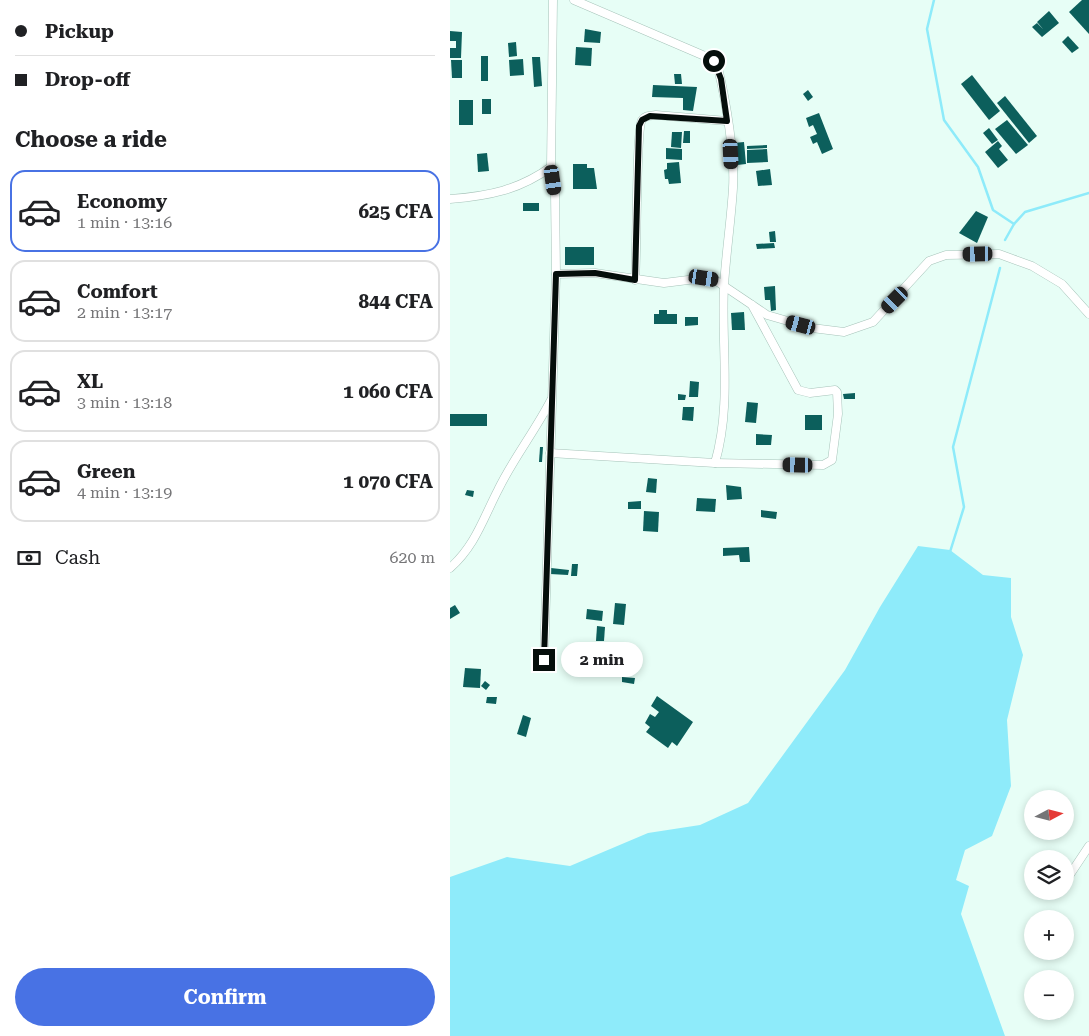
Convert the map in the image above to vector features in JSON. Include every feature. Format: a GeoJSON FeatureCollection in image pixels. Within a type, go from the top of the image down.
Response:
{"type":"FeatureCollection","features":[{"type":"Feature","properties":{"kind":"street"},"geometry":{"type":"LineString","coordinates":[[544,660],[556,274],[554,192],[551,167],[552,0]]}},
{"type":"Feature","properties":{"kind":"street"},"geometry":{"type":"LineString","coordinates":[[574,0],[714,61],[721,79],[733,187],[724,286],[726,392],[723,427],[715,463]]}},
{"type":"Feature","properties":{"kind":"street"},"geometry":{"type":"LineString","coordinates":[[635,280],[638,235],[638,139],[642,120],[645,117],[656,115],[727,121]]}},
{"type":"Feature","properties":{"kind":"street"},"geometry":{"type":"LineString","coordinates":[[450,199],[502,193],[536,178],[551,167]]}},
{"type":"Feature","properties":{"kind":"street"},"geometry":{"type":"LineString","coordinates":[[556,274],[595,273],[664,283],[704,278],[715,280],[768,315],[812,328],[844,332],[873,322],[929,261],[946,256],[1000,254],[1032,266],[1062,284],[1089,314]]}},
{"type":"Feature","properties":{"kind":"street"},"geometry":{"type":"LineString","coordinates":[[550,452],[715,463],[823,466],[832,460],[838,414],[837,392],[835,390],[810,393],[798,390],[752,305]]}},
{"type":"Feature","properties":{"kind":"street"},"geometry":{"type":"LineString","coordinates":[[450,568],[464,556],[474,541],[498,490],[552,398]]}},
{"type":"Feature","properties":{"kind":"street"},"geometry":{"type":"LineString","coordinates":[[1074,868],[1089,846]]}},
{"type":"Feature","properties":{"kind":"water"},"geometry":{"type":"Polygon","coordinates":[[[918,546],[950,550],[983,575],[1011,578],[1011,617],[1023,655],[1007,720],[1011,786],[992,836],[965,850],[956,880],[969,886],[961,914],[1005,1036],[450,1036],[450,877],[507,857],[570,866],[648,833],[700,825],[748,803],[845,670],[880,607],[918,546]]]}},
{"type":"Feature","properties":{"kind":"building"},"geometry":{"type":"Polygon","coordinates":[[[1082,0],[1089,0],[1089,34],[1069,12],[1082,0]]]}},
{"type":"Feature","properties":{"kind":"building"},"geometry":{"type":"Polygon","coordinates":[[[1049,11],[1059,23],[1042,37],[1032,27],[1037,23],[1043,29],[1037,22],[1049,11]]]}},
{"type":"Feature","properties":{"kind":"building"},"geometry":{"type":"Polygon","coordinates":[[[585,29],[601,32],[600,43],[584,42],[585,29]]]}},
{"type":"Feature","properties":{"kind":"building"},"geometry":{"type":"Polygon","coordinates":[[[450,31],[462,32],[461,58],[450,58],[450,48],[456,48],[456,41],[450,41],[450,31]]]}},
{"type":"Feature","properties":{"kind":"building"},"geometry":{"type":"Polygon","coordinates":[[[1068,36],[1079,48],[1072,53],[1062,42],[1068,36]]]}},
{"type":"Feature","properties":{"kind":"building"},"geometry":{"type":"Polygon","coordinates":[[[516,42],[517,56],[509,57],[508,43],[516,42]]]}},
{"type":"Feature","properties":{"kind":"building"},"geometry":{"type":"Polygon","coordinates":[[[576,47],[592,48],[591,66],[575,65],[576,47]]]}},
{"type":"Feature","properties":{"kind":"building"},"geometry":{"type":"Polygon","coordinates":[[[481,56],[488,56],[488,81],[481,81],[481,56]]]}},
{"type":"Feature","properties":{"kind":"building"},"geometry":{"type":"Polygon","coordinates":[[[532,57],[540,57],[542,86],[534,87],[532,57]]]}},
{"type":"Feature","properties":{"kind":"building"},"geometry":{"type":"Polygon","coordinates":[[[523,59],[524,75],[510,76],[509,60],[523,59]]]}},
{"type":"Feature","properties":{"kind":"building"},"geometry":{"type":"Polygon","coordinates":[[[451,60],[462,60],[462,78],[452,78],[451,60]]]}},
{"type":"Feature","properties":{"kind":"building"},"geometry":{"type":"Polygon","coordinates":[[[674,74],[681,74],[682,84],[675,84],[674,74]]]}},
{"type":"Feature","properties":{"kind":"building"},"geometry":{"type":"Polygon","coordinates":[[[972,75],[1000,111],[989,120],[961,84],[972,75]]]}},
{"type":"Feature","properties":{"kind":"building"},"geometry":{"type":"Polygon","coordinates":[[[653,85],[697,87],[693,111],[683,110],[683,98],[652,97],[653,85]]]}},
{"type":"Feature","properties":{"kind":"building"},"geometry":{"type":"Polygon","coordinates":[[[808,90],[813,97],[808,101],[803,94],[808,90]]]}},
{"type":"Feature","properties":{"kind":"building"},"geometry":{"type":"Polygon","coordinates":[[[1005,96],[1037,136],[1029,143],[997,103],[1005,96]]]}},
{"type":"Feature","properties":{"kind":"building"},"geometry":{"type":"Polygon","coordinates":[[[482,99],[491,99],[491,114],[482,114],[482,99]]]}},
{"type":"Feature","properties":{"kind":"building"},"geometry":{"type":"Polygon","coordinates":[[[459,100],[473,100],[473,125],[459,125],[459,100]]]}},
{"type":"Feature","properties":{"kind":"building"},"geometry":{"type":"Polygon","coordinates":[[[819,113],[833,149],[822,154],[817,142],[813,144],[810,137],[817,134],[813,125],[809,127],[806,118],[819,113]]]}},
{"type":"Feature","properties":{"kind":"building"},"geometry":{"type":"Polygon","coordinates":[[[1007,120],[1028,145],[1016,154],[995,129],[1007,120]]]}},
{"type":"Feature","properties":{"kind":"building"},"geometry":{"type":"Polygon","coordinates":[[[989,128],[998,140],[992,144],[983,133],[989,128]]]}},
{"type":"Feature","properties":{"kind":"building"},"geometry":{"type":"Polygon","coordinates":[[[684,131],[690,131],[690,143],[683,143],[684,131]]]}},
{"type":"Feature","properties":{"kind":"building"},"geometry":{"type":"Polygon","coordinates":[[[672,132],[682,132],[681,148],[671,147],[672,132]]]}},
{"type":"Feature","properties":{"kind":"building"},"geometry":{"type":"Polygon","coordinates":[[[998,141],[1002,146],[999,149],[1008,160],[998,168],[985,152],[998,141]]]}},
{"type":"Feature","properties":{"kind":"building"},"geometry":{"type":"Polygon","coordinates":[[[744,142],[746,164],[737,165],[734,143],[744,142]]]}},
{"type":"Feature","properties":{"kind":"building"},"geometry":{"type":"Polygon","coordinates":[[[767,145],[767,148],[747,149],[747,146],[767,145]]]}},
{"type":"Feature","properties":{"kind":"building"},"geometry":{"type":"Polygon","coordinates":[[[666,148],[682,149],[682,160],[666,159],[666,148]]]}},
{"type":"Feature","properties":{"kind":"building"},"geometry":{"type":"Polygon","coordinates":[[[767,149],[768,162],[747,163],[747,150],[767,149]]]}},
{"type":"Feature","properties":{"kind":"building"},"geometry":{"type":"Polygon","coordinates":[[[487,153],[489,171],[478,172],[477,154],[487,153]]]}},
{"type":"Feature","properties":{"kind":"building"},"geometry":{"type":"Polygon","coordinates":[[[679,162],[681,183],[669,184],[668,179],[665,179],[664,170],[667,169],[667,163],[679,162]]]}},
{"type":"Feature","properties":{"kind":"building"},"geometry":{"type":"Polygon","coordinates":[[[573,164],[587,164],[587,168],[594,168],[597,189],[573,189],[573,164]]]}},
{"type":"Feature","properties":{"kind":"building"},"geometry":{"type":"Polygon","coordinates":[[[770,169],[772,185],[758,186],[756,171],[770,169]]]}},
{"type":"Feature","properties":{"kind":"building"},"geometry":{"type":"Polygon","coordinates":[[[523,203],[539,203],[539,211],[523,211],[523,203]]]}},
{"type":"Feature","properties":{"kind":"building"},"geometry":{"type":"Polygon","coordinates":[[[976,211],[988,217],[977,243],[959,233],[976,211]]]}},
{"type":"Feature","properties":{"kind":"building"},"geometry":{"type":"Polygon","coordinates":[[[775,231],[776,242],[770,242],[769,232],[775,231]]]}},
{"type":"Feature","properties":{"kind":"building"},"geometry":{"type":"Polygon","coordinates":[[[774,243],[775,248],[757,249],[756,244],[774,243]]]}},
{"type":"Feature","properties":{"kind":"building"},"geometry":{"type":"Polygon","coordinates":[[[565,247],[594,247],[594,265],[565,265],[565,247]]]}},
{"type":"Feature","properties":{"kind":"building"},"geometry":{"type":"Polygon","coordinates":[[[775,286],[776,310],[771,311],[770,300],[765,300],[764,287],[775,286]]]}},
{"type":"Feature","properties":{"kind":"building"},"geometry":{"type":"Polygon","coordinates":[[[659,310],[667,310],[667,314],[677,314],[677,324],[654,324],[654,314],[659,314],[659,310]]]}},
{"type":"Feature","properties":{"kind":"building"},"geometry":{"type":"Polygon","coordinates":[[[744,312],[745,330],[732,330],[731,313],[744,312]]]}},
{"type":"Feature","properties":{"kind":"building"},"geometry":{"type":"Polygon","coordinates":[[[685,317],[698,317],[698,325],[685,326],[685,317]]]}},
{"type":"Feature","properties":{"kind":"building"},"geometry":{"type":"Polygon","coordinates":[[[690,381],[699,382],[698,397],[689,397],[690,381]]]}},
{"type":"Feature","properties":{"kind":"building"},"geometry":{"type":"Polygon","coordinates":[[[855,393],[855,399],[844,399],[843,394],[855,393]]]}},
{"type":"Feature","properties":{"kind":"building"},"geometry":{"type":"Polygon","coordinates":[[[678,394],[686,395],[685,400],[678,400],[678,394]]]}},
{"type":"Feature","properties":{"kind":"building"},"geometry":{"type":"Polygon","coordinates":[[[747,402],[758,403],[756,423],[745,422],[747,402]]]}},
{"type":"Feature","properties":{"kind":"building"},"geometry":{"type":"Polygon","coordinates":[[[683,407],[694,407],[693,421],[682,420],[683,407]]]}},
{"type":"Feature","properties":{"kind":"building"},"geometry":{"type":"Polygon","coordinates":[[[450,414],[487,414],[487,426],[450,426],[450,414]]]}},
{"type":"Feature","properties":{"kind":"building"},"geometry":{"type":"Polygon","coordinates":[[[805,415],[822,415],[822,430],[805,430],[805,415]]]}},
{"type":"Feature","properties":{"kind":"building"},"geometry":{"type":"Polygon","coordinates":[[[756,434],[772,435],[771,445],[756,445],[756,434]]]}},
{"type":"Feature","properties":{"kind":"building"},"geometry":{"type":"Polygon","coordinates":[[[540,447],[543,447],[542,462],[539,462],[540,447]]]}},
{"type":"Feature","properties":{"kind":"building"},"geometry":{"type":"Polygon","coordinates":[[[648,478],[657,479],[656,493],[646,492],[648,478]]]}},
{"type":"Feature","properties":{"kind":"building"},"geometry":{"type":"Polygon","coordinates":[[[726,485],[741,487],[742,499],[727,500],[726,485]]]}},
{"type":"Feature","properties":{"kind":"building"},"geometry":{"type":"Polygon","coordinates":[[[467,490],[474,491],[473,497],[465,495],[467,490]]]}},
{"type":"Feature","properties":{"kind":"building"},"geometry":{"type":"Polygon","coordinates":[[[697,498],[716,499],[715,512],[696,511],[697,498]]]}},
{"type":"Feature","properties":{"kind":"building"},"geometry":{"type":"Polygon","coordinates":[[[641,501],[641,509],[628,509],[628,502],[641,501]]]}},
{"type":"Feature","properties":{"kind":"building"},"geometry":{"type":"Polygon","coordinates":[[[761,510],[777,512],[776,519],[761,517],[761,510]]]}},
{"type":"Feature","properties":{"kind":"building"},"geometry":{"type":"Polygon","coordinates":[[[644,511],[659,512],[658,532],[643,531],[644,511]]]}},
{"type":"Feature","properties":{"kind":"building"},"geometry":{"type":"Polygon","coordinates":[[[749,547],[750,562],[740,562],[739,555],[723,556],[723,548],[749,547]]]}},
{"type":"Feature","properties":{"kind":"building"},"geometry":{"type":"Polygon","coordinates":[[[572,564],[578,564],[577,576],[571,576],[572,564]]]}},
{"type":"Feature","properties":{"kind":"building"},"geometry":{"type":"Polygon","coordinates":[[[551,568],[569,570],[568,575],[550,574],[551,568]]]}},
{"type":"Feature","properties":{"kind":"building"},"geometry":{"type":"Polygon","coordinates":[[[615,603],[626,604],[624,625],[613,624],[615,603]]]}},
{"type":"Feature","properties":{"kind":"building"},"geometry":{"type":"Polygon","coordinates":[[[455,605],[460,613],[450,619],[450,608],[455,605]]]}},
{"type":"Feature","properties":{"kind":"building"},"geometry":{"type":"Polygon","coordinates":[[[587,609],[603,611],[602,621],[586,619],[587,609]]]}},
{"type":"Feature","properties":{"kind":"building"},"geometry":{"type":"Polygon","coordinates":[[[597,626],[605,627],[604,641],[596,641],[597,626]]]}},
{"type":"Feature","properties":{"kind":"building"},"geometry":{"type":"Polygon","coordinates":[[[610,645],[617,646],[616,653],[609,651],[610,645]]]}},
{"type":"Feature","properties":{"kind":"building"},"geometry":{"type":"Polygon","coordinates":[[[465,668],[481,669],[480,688],[463,687],[465,668]]]}},
{"type":"Feature","properties":{"kind":"building"},"geometry":{"type":"Polygon","coordinates":[[[622,677],[635,678],[634,684],[622,682],[622,677]]]}},
{"type":"Feature","properties":{"kind":"building"},"geometry":{"type":"Polygon","coordinates":[[[485,681],[490,685],[486,690],[481,686],[485,681]]]}},
{"type":"Feature","properties":{"kind":"building"},"geometry":{"type":"Polygon","coordinates":[[[657,696],[693,722],[677,746],[672,742],[668,748],[646,732],[650,727],[645,723],[650,714],[655,717],[659,712],[651,706],[657,696]]]}},
{"type":"Feature","properties":{"kind":"building"},"geometry":{"type":"Polygon","coordinates":[[[487,697],[497,697],[496,704],[486,703],[487,697]]]}},
{"type":"Feature","properties":{"kind":"building"},"geometry":{"type":"Polygon","coordinates":[[[523,715],[531,718],[526,737],[517,734],[523,715]]]}},
{"type":"Feature","properties":{"kind":"waterway"},"geometry":{"type":"LineString","coordinates":[[934,0],[927,29],[944,120],[978,167],[993,210],[1014,224]]}},
{"type":"Feature","properties":{"kind":"waterway"},"geometry":{"type":"LineString","coordinates":[[1005,240],[1014,224],[1025,212],[1089,193]]}},
{"type":"Feature","properties":{"kind":"waterway"},"geometry":{"type":"LineString","coordinates":[[950,552],[964,507],[953,447],[1000,268]]}},
{"type":"Feature","properties":{"kind":"route"},"geometry":{"type":"LineString","coordinates":[[544,660],[556,274],[595,273],[635,280],[638,243],[639,126],[645,117],[656,115],[727,121],[721,79],[714,61]]}}]}
